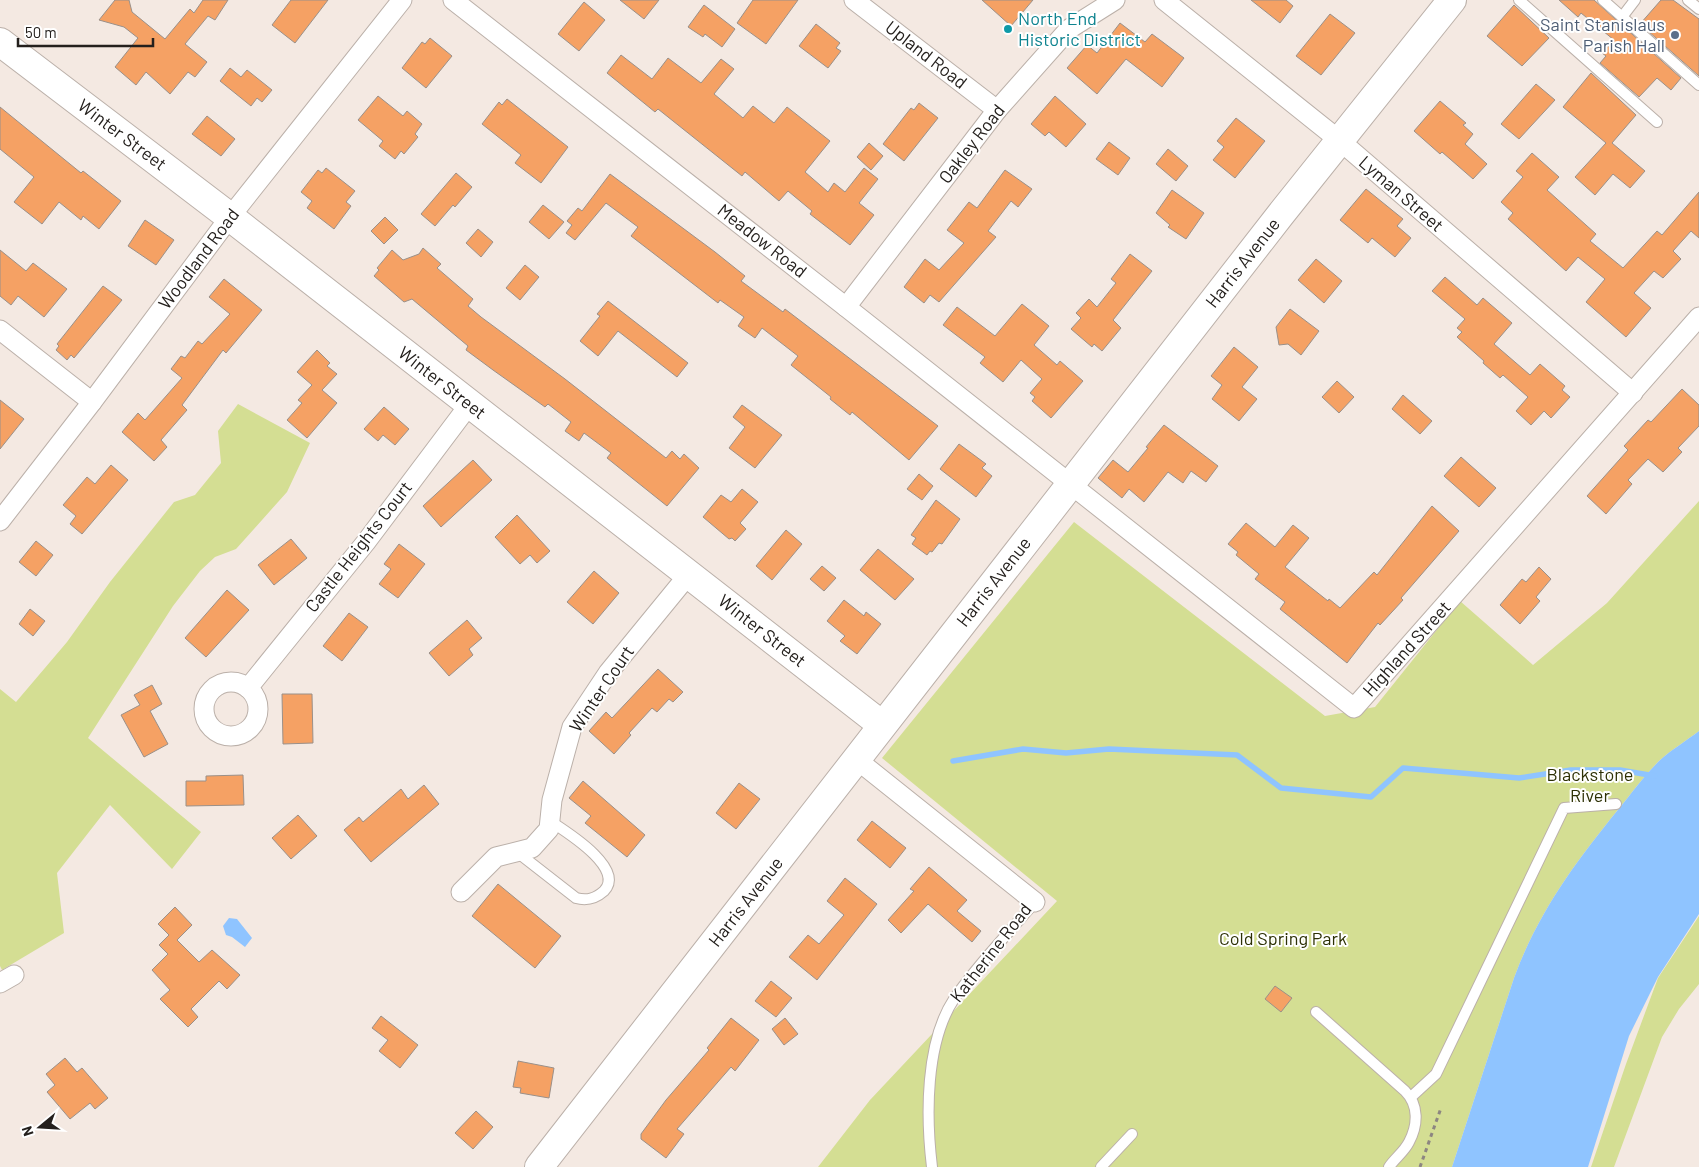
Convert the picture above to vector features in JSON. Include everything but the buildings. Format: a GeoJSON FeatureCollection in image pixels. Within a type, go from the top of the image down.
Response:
{"type":"FeatureCollection","features":[{"type":"Feature","properties":{"kind":"main road","name":"Harris Avenue"},"geometry":{"type":"LineString","coordinates":[[539,1167],[1339,140],[1452,0]]}},
{"type":"Feature","properties":{"kind":"main road","name":"Winter Street"},"geometry":{"type":"LineString","coordinates":[[0,42],[230,217],[882,725]]}},
{"type":"Feature","properties":{"kind":"street","name":"Woodland Road"},"geometry":{"type":"LineString","coordinates":[[0,521],[92,402],[230,217],[402,0]]}},
{"type":"Feature","properties":{"kind":"street","name":"Meadow Road"},"geometry":{"type":"LineString","coordinates":[[453,0],[1071,484]]}},
{"type":"Feature","properties":{"kind":"street","name":"Upland Road"},"geometry":{"type":"LineString","coordinates":[[854,0],[997,110]]}},
{"type":"Feature","properties":{"kind":"street","name":"Oakley Road"},"geometry":{"type":"LineString","coordinates":[[846,307],[997,110],[1069,29],[1115,0]]}},
{"type":"Feature","properties":{"kind":"street","name":"Lyman Street"},"geometry":{"type":"LineString","coordinates":[[1164,0],[1339,140],[1633,393]]}},
{"type":"Feature","properties":{"kind":"street","name":"Highland Street"},"geometry":{"type":"LineString","coordinates":[[1071,484],[1354,708],[1699,317]]}},
{"type":"Feature","properties":{"kind":"street"},"geometry":{"type":"LineString","coordinates":[[0,330],[92,402]]}},
{"type":"Feature","properties":{"kind":"street","name":"Castle Heights Court"},"geometry":{"type":"LineString","coordinates":[[248,688],[366,542],[469,405]]}},
{"type":"Feature","properties":{"kind":"street","name":"Winter Court"},"geometry":{"type":"LineString","coordinates":[[461,892],[496,858],[532,848],[549,830],[552,800],[572,727],[608,673],[689,574]]}},
{"type":"Feature","properties":{"kind":"street","name":"Katherine Road"},"geometry":{"type":"LineString","coordinates":[[856,759],[1035,902]]}},
{"type":"Feature","properties":{"kind":"lane"},"geometry":{"type":"LineString","coordinates":[[1520,0],[1658,122]]}},
{"type":"Feature","properties":{"kind":"lane"},"geometry":{"type":"LineString","coordinates":[[1603,0],[1699,85]]}},
{"type":"Feature","properties":{"kind":"lane"},"geometry":{"type":"LineString","coordinates":[[1622,17],[1635,0]]}},
{"type":"Feature","properties":{"kind":"lane"},"geometry":{"type":"LineString","coordinates":[[1688,0],[1699,9]]}},
{"type":"Feature","properties":{"kind":"lane"},"geometry":{"type":"LineString","coordinates":[[1411,1097],[1436,1074],[1564,808],[1616,804]]}},
{"type":"Feature","properties":{"kind":"lane"},"geometry":{"type":"LineString","coordinates":[[517,852],[576,898],[586,900],[598,896],[607,887],[608,877],[602,863],[590,848],[550,821]]}},
{"type":"Feature","properties":{"kind":"lane","name":"Katherine Road"},"geometry":{"type":"LineString","coordinates":[[932,1167],[928,1132],[930,1079],[941,1024],[953,1001],[969,979],[1035,902]]}},
{"type":"Feature","properties":{"kind":"lane"},"geometry":{"type":"LineString","coordinates":[[1316,1012],[1411,1097],[1415,1104],[1416,1119],[1409,1143],[1389,1167]]}},
{"type":"Feature","properties":{"kind":"lane"},"geometry":{"type":"LineString","coordinates":[[1101,1167],[1132,1134]]}},
{"type":"Feature","properties":{"kind":"path"},"geometry":{"type":"LineString","coordinates":[[1420,1167],[1441,1108]]}},
{"type":"Feature","properties":{"kind":"green space"},"geometry":{"type":"Polygon","coordinates":[[[238,404],[310,443],[287,492],[236,549],[215,557],[200,571],[173,606],[88,738],[201,832],[172,869],[110,805],[57,873],[64,933],[2,970],[0,966],[0,689],[16,702],[67,642],[110,582],[174,502],[195,495],[221,463],[218,431],[238,404]]]}},
{"type":"Feature","properties":{"kind":"green space","name":"Cold Spring Park"},"geometry":{"type":"Polygon","coordinates":[[[1699,501],[1699,731],[1659,761],[1648,773],[1586,850],[1558,890],[1534,932],[1514,978],[1452,1167],[818,1167],[870,1100],[1057,901],[882,758],[1074,522],[1325,716],[1375,707],[1460,601],[1533,665],[1607,603],[1699,501]]]}},
{"type":"Feature","properties":{"kind":"green space"},"geometry":{"type":"Polygon","coordinates":[[[1699,916],[1699,984],[1679,1009],[1662,1037],[1614,1167],[1591,1167],[1658,978],[1699,916]]]}},
{"type":"Feature","properties":{"kind":"water"},"geometry":{"type":"Polygon","coordinates":[[[1699,731],[1699,914],[1658,977],[1629,1036],[1588,1167],[1452,1167],[1514,978],[1534,932],[1558,890],[1586,850],[1648,773],[1659,761],[1699,731]]]}},
{"type":"Feature","properties":{"kind":"water"},"geometry":{"type":"Polygon","coordinates":[[[229,918],[237,919],[252,938],[245,947],[232,937],[226,935],[223,926],[229,918]]]}},
{"type":"Feature","properties":{"kind":"waterway"},"geometry":{"type":"LineString","coordinates":[[953,761],[1023,749],[1066,753],[1109,749],[1237,755],[1281,788],[1371,797],[1403,768],[1519,778],[1571,770],[1620,770],[1655,776]]}},
{"type":"Feature","properties":{"kind":"place","name":"North End Historic District"},"geometry":{"type":"Point","coordinates":[1008,29]}},
{"type":"Feature","properties":{"kind":"place","name":"Saint Stanislaus Parish Hall"},"geometry":{"type":"Point","coordinates":[1675,35]}},
{"type":"Feature","properties":{"kind":"park label","name":"Blackstone River"},"geometry":{"type":"Point","coordinates":[1590,785]}}]}
